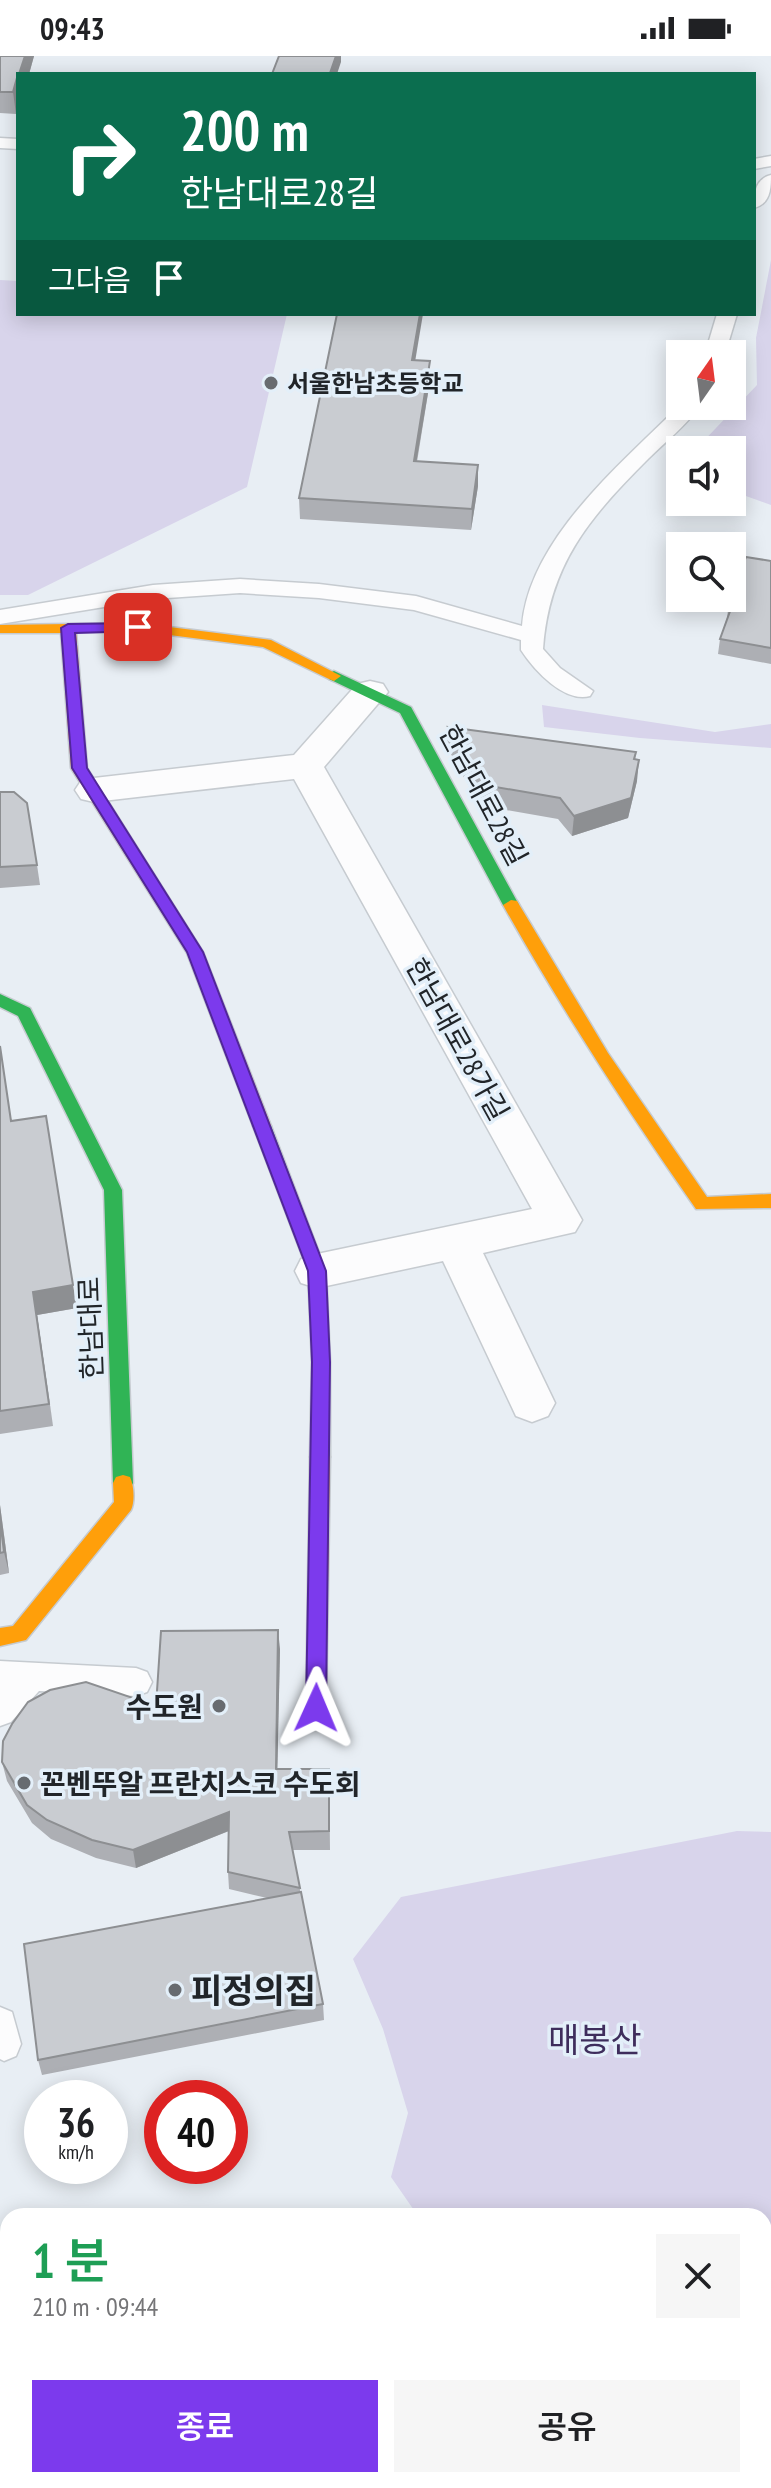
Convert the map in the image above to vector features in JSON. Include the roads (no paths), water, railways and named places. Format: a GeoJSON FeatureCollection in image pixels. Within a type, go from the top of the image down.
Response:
{"type":"FeatureCollection","features":[{"type":"Feature","properties":{"kind":"street","name":"한남대로28길"},"geometry":{"type":"LineString","coordinates":[[0,629],[138,627],[266,643],[406,710],[544,965],[623,1091],[702,1204],[771,1201]]}},
{"type":"Feature","properties":{"kind":"street"},"geometry":{"type":"LineString","coordinates":[[68,628],[79,768],[195,952],[317,1271],[321,1362],[316,1708]]}},
{"type":"Feature","properties":{"kind":"street"},"geometry":{"type":"LineString","coordinates":[[94,790],[305,766],[370,692]]}},
{"type":"Feature","properties":{"kind":"street","name":"한남대로28가길"},"geometry":{"type":"LineString","coordinates":[[305,766],[560,1220],[317,1271]]}},
{"type":"Feature","properties":{"kind":"street","name":"한남대로"},"geometry":{"type":"LineString","coordinates":[[0,1000],[24,1012],[113,1190],[124,1504],[19,1634],[0,1637]]}},
{"type":"Feature","properties":{"kind":"street"},"geometry":{"type":"LineString","coordinates":[[456,1242],[532,1403]]}},
{"type":"Feature","properties":{"kind":"lane"},"geometry":{"type":"LineString","coordinates":[[756,199],[771,180]]}},
{"type":"Feature","properties":{"kind":"lane"},"geometry":{"type":"LineString","coordinates":[[719,340],[726,316]]}},
{"type":"Feature","properties":{"kind":"lane"},"geometry":{"type":"LineString","coordinates":[[582,691],[552,673],[532,650],[537,598],[558,554],[612,481],[675,420]]}},
{"type":"Feature","properties":{"kind":"lane"},"geometry":{"type":"LineString","coordinates":[[0,617],[153,592],[240,586],[319,591],[416,603],[531,636]]}},
{"type":"Feature","properties":{"kind":"lane"},"geometry":{"type":"LineString","coordinates":[[0,1675],[136,1682]]}},
{"type":"Feature","properties":{"kind":"lane"},"geometry":{"type":"LineString","coordinates":[[0,1712],[32,1676]]}},
{"type":"Feature","properties":{"kind":"place","name":"서울한남초등학교"},"geometry":{"type":"Point","coordinates":[271,383]}},
{"type":"Feature","properties":{"kind":"place","name":"수도원"},"geometry":{"type":"Point","coordinates":[219,1706]}},
{"type":"Feature","properties":{"kind":"place","name":"꼰벤뚜알 프란치스코 수도회"},"geometry":{"type":"Point","coordinates":[24,1783]}},
{"type":"Feature","properties":{"kind":"place","name":"피정의집"},"geometry":{"type":"Point","coordinates":[175,1990]}},
{"type":"Feature","properties":{"kind":"park label","name":"매봉산"},"geometry":{"type":"Point","coordinates":[595,2039]}}]}
